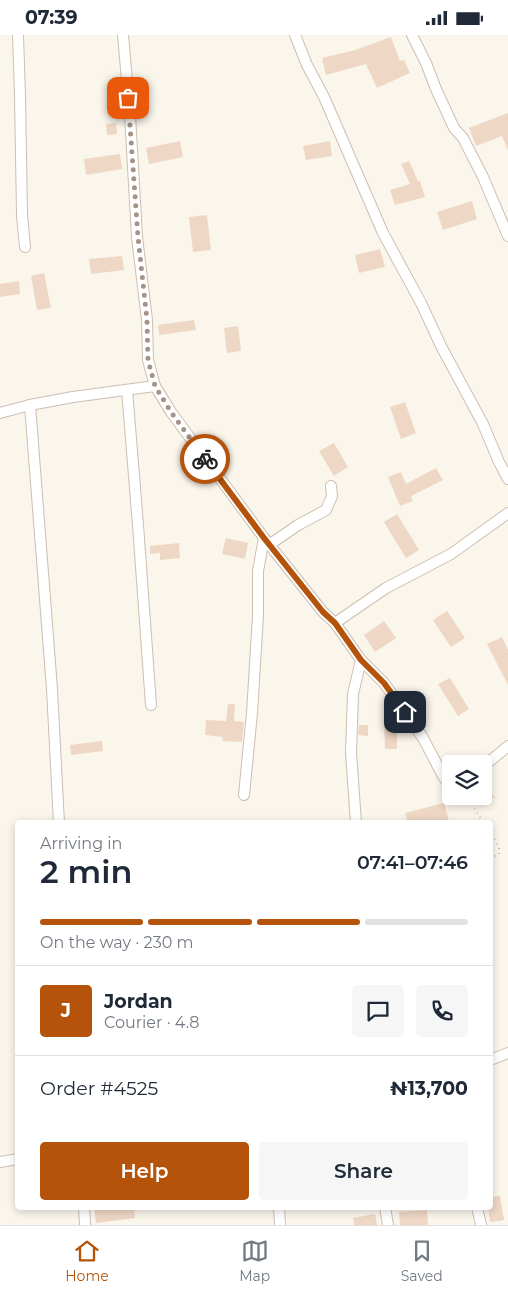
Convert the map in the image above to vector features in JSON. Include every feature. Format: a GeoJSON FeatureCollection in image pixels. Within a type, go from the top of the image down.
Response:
{"type":"FeatureCollection","features":[{"type":"Feature","properties":{"kind":"street"},"geometry":{"type":"LineString","coordinates":[[18,35],[22,215],[25,247]]}},
{"type":"Feature","properties":{"kind":"street"},"geometry":{"type":"LineString","coordinates":[[123,35],[138,237],[147,320],[148,360],[155,386],[171,412],[267,542],[323,612],[335,623],[361,660],[384,683],[423,738],[442,774]]}},
{"type":"Feature","properties":{"kind":"street"},"geometry":{"type":"LineString","coordinates":[[295,35],[383,233],[483,424],[508,479]]}},
{"type":"Feature","properties":{"kind":"street"},"geometry":{"type":"LineString","coordinates":[[412,35],[454,128],[463,138],[483,177],[508,236]]}},
{"type":"Feature","properties":{"kind":"street"},"geometry":{"type":"LineString","coordinates":[[0,413],[73,397],[155,386]]}},
{"type":"Feature","properties":{"kind":"street"},"geometry":{"type":"LineString","coordinates":[[127,390],[151,705]]}},
{"type":"Feature","properties":{"kind":"street"},"geometry":{"type":"LineString","coordinates":[[30,405],[52,689],[59,820]]}},
{"type":"Feature","properties":{"kind":"street"},"geometry":{"type":"LineString","coordinates":[[244,795],[252,713],[258,615],[258,571],[267,542],[326,510],[332,496],[331,486]]}},
{"type":"Feature","properties":{"kind":"street"},"geometry":{"type":"LineString","coordinates":[[335,623],[386,588],[451,554],[508,513]]}},
{"type":"Feature","properties":{"kind":"street"},"geometry":{"type":"LineString","coordinates":[[356,820],[351,753],[353,695],[361,660]]}},
{"type":"Feature","properties":{"kind":"street"},"geometry":{"type":"LineString","coordinates":[[492,759],[508,746]]}},
{"type":"Feature","properties":{"kind":"street"},"geometry":{"type":"LineString","coordinates":[[493,1059],[508,1053]]}},
{"type":"Feature","properties":{"kind":"street"},"geometry":{"type":"LineString","coordinates":[[0,1162],[15,1160]]}},
{"type":"Feature","properties":{"kind":"street"},"geometry":{"type":"LineString","coordinates":[[84,1210],[85,1225]]}},
{"type":"Feature","properties":{"kind":"street"},"geometry":{"type":"LineString","coordinates":[[279,1210],[280,1225]]}},
{"type":"Feature","properties":{"kind":"street"},"geometry":{"type":"LineString","coordinates":[[386,1210],[388,1225]]}},
{"type":"Feature","properties":{"kind":"street"},"geometry":{"type":"LineString","coordinates":[[478,1210],[481,1225]]}},
{"type":"Feature","properties":{"kind":"path"},"geometry":{"type":"LineString","coordinates":[[472,805],[482,820]]}},
{"type":"Feature","properties":{"kind":"path"},"geometry":{"type":"LineString","coordinates":[[493,837],[499,848],[499,854],[493,857]]}},
{"type":"Feature","properties":{"kind":"building"},"geometry":{"type":"Polygon","coordinates":[[[391,37],[400,61],[404,60],[410,73],[377,88],[366,64],[326,75],[322,58],[355,50],[391,37]]]}},
{"type":"Feature","properties":{"kind":"building"},"geometry":{"type":"Polygon","coordinates":[[[508,113],[508,150],[502,136],[476,146],[469,128],[508,113]]]}},
{"type":"Feature","properties":{"kind":"building"},"geometry":{"type":"Polygon","coordinates":[[[116,123],[117,134],[107,135],[106,124],[116,123]]]}},
{"type":"Feature","properties":{"kind":"building"},"geometry":{"type":"Polygon","coordinates":[[[180,141],[183,157],[149,164],[146,148],[180,141]]]}},
{"type":"Feature","properties":{"kind":"building"},"geometry":{"type":"Polygon","coordinates":[[[330,141],[332,156],[306,160],[303,146],[330,141]]]}},
{"type":"Feature","properties":{"kind":"building"},"geometry":{"type":"Polygon","coordinates":[[[120,154],[122,169],[86,175],[84,159],[120,154]]]}},
{"type":"Feature","properties":{"kind":"building"},"geometry":{"type":"Polygon","coordinates":[[[409,161],[418,181],[420,181],[425,197],[395,205],[390,190],[410,184],[401,164],[409,161]]]}},
{"type":"Feature","properties":{"kind":"building"},"geometry":{"type":"Polygon","coordinates":[[[472,201],[477,219],[443,230],[437,212],[472,201]]]}},
{"type":"Feature","properties":{"kind":"building"},"geometry":{"type":"Polygon","coordinates":[[[207,215],[211,250],[193,252],[189,217],[207,215]]]}},
{"type":"Feature","properties":{"kind":"building"},"geometry":{"type":"Polygon","coordinates":[[[380,249],[385,267],[359,273],[355,255],[380,249]]]}},
{"type":"Feature","properties":{"kind":"building"},"geometry":{"type":"Polygon","coordinates":[[[122,256],[124,270],[91,274],[89,259],[122,256]]]}},
{"type":"Feature","properties":{"kind":"building"},"geometry":{"type":"Polygon","coordinates":[[[44,273],[51,308],[37,310],[31,276],[44,273]]]}},
{"type":"Feature","properties":{"kind":"building"},"geometry":{"type":"Polygon","coordinates":[[[19,281],[20,294],[0,297],[0,284],[19,281]]]}},
{"type":"Feature","properties":{"kind":"building"},"geometry":{"type":"Polygon","coordinates":[[[194,320],[196,330],[159,335],[158,325],[194,320]]]}},
{"type":"Feature","properties":{"kind":"building"},"geometry":{"type":"Polygon","coordinates":[[[238,326],[241,351],[227,353],[224,328],[238,326]]]}},
{"type":"Feature","properties":{"kind":"building"},"geometry":{"type":"Polygon","coordinates":[[[405,402],[416,433],[401,439],[390,407],[405,402]]]}},
{"type":"Feature","properties":{"kind":"building"},"geometry":{"type":"Polygon","coordinates":[[[334,443],[348,467],[334,476],[319,451],[334,443]]]}},
{"type":"Feature","properties":{"kind":"building"},"geometry":{"type":"Polygon","coordinates":[[[436,468],[443,480],[411,496],[413,501],[400,506],[388,477],[401,472],[406,484],[436,468]]]}},
{"type":"Feature","properties":{"kind":"building"},"geometry":{"type":"Polygon","coordinates":[[[397,514],[419,550],[406,558],[384,522],[397,514]]]}},
{"type":"Feature","properties":{"kind":"building"},"geometry":{"type":"Polygon","coordinates":[[[226,538],[248,543],[245,559],[222,554],[226,538]]]}},
{"type":"Feature","properties":{"kind":"building"},"geometry":{"type":"Polygon","coordinates":[[[179,543],[180,558],[160,560],[160,553],[150,554],[150,546],[179,543]]]}},
{"type":"Feature","properties":{"kind":"building"},"geometry":{"type":"Polygon","coordinates":[[[447,611],[465,638],[451,647],[433,620],[447,611]]]}},
{"type":"Feature","properties":{"kind":"building"},"geometry":{"type":"Polygon","coordinates":[[[384,621],[396,638],[375,652],[364,635],[384,621]]]}},
{"type":"Feature","properties":{"kind":"building"},"geometry":{"type":"Polygon","coordinates":[[[502,637],[508,650],[508,685],[487,644],[502,637]]]}},
{"type":"Feature","properties":{"kind":"building"},"geometry":{"type":"Polygon","coordinates":[[[450,678],[469,709],[458,716],[438,684],[450,678]]]}},
{"type":"Feature","properties":{"kind":"building"},"geometry":{"type":"Polygon","coordinates":[[[228,704],[235,704],[234,721],[244,722],[242,742],[222,741],[223,737],[205,735],[206,720],[226,721],[228,704]]]}},
{"type":"Feature","properties":{"kind":"building"},"geometry":{"type":"Polygon","coordinates":[[[384,721],[397,721],[397,749],[385,749],[384,721]]]}},
{"type":"Feature","properties":{"kind":"building"},"geometry":{"type":"Polygon","coordinates":[[[359,725],[368,725],[368,736],[358,735],[359,725]]]}},
{"type":"Feature","properties":{"kind":"building"},"geometry":{"type":"Polygon","coordinates":[[[102,741],[103,751],[71,755],[70,745],[102,741]]]}},
{"type":"Feature","properties":{"kind":"building"},"geometry":{"type":"Polygon","coordinates":[[[442,804],[445,805],[449,820],[407,820],[405,813],[442,804]]]}},
{"type":"Feature","properties":{"kind":"building"},"geometry":{"type":"Polygon","coordinates":[[[500,1196],[504,1220],[490,1222],[488,1210],[493,1210],[493,1197],[500,1196]]]}},
{"type":"Feature","properties":{"kind":"building"},"geometry":{"type":"Polygon","coordinates":[[[94,1210],[134,1210],[135,1218],[96,1223],[94,1210]]]}},
{"type":"Feature","properties":{"kind":"building"},"geometry":{"type":"Polygon","coordinates":[[[427,1210],[428,1225],[400,1225],[399,1212],[427,1210]]]}},
{"type":"Feature","properties":{"kind":"building"},"geometry":{"type":"Polygon","coordinates":[[[375,1214],[377,1225],[354,1225],[353,1218],[375,1214]]]}},
{"type":"Feature","properties":{"kind":"way so far"},"geometry":{"type":"LineString","coordinates":[[128,98],[142,284],[147,320],[148,360],[155,386],[205,459]]}},
{"type":"Feature","properties":{"kind":"route"},"geometry":{"type":"LineString","coordinates":[[205,459],[264,538],[323,612],[335,623],[361,660],[384,683],[405,712]]}}]}
